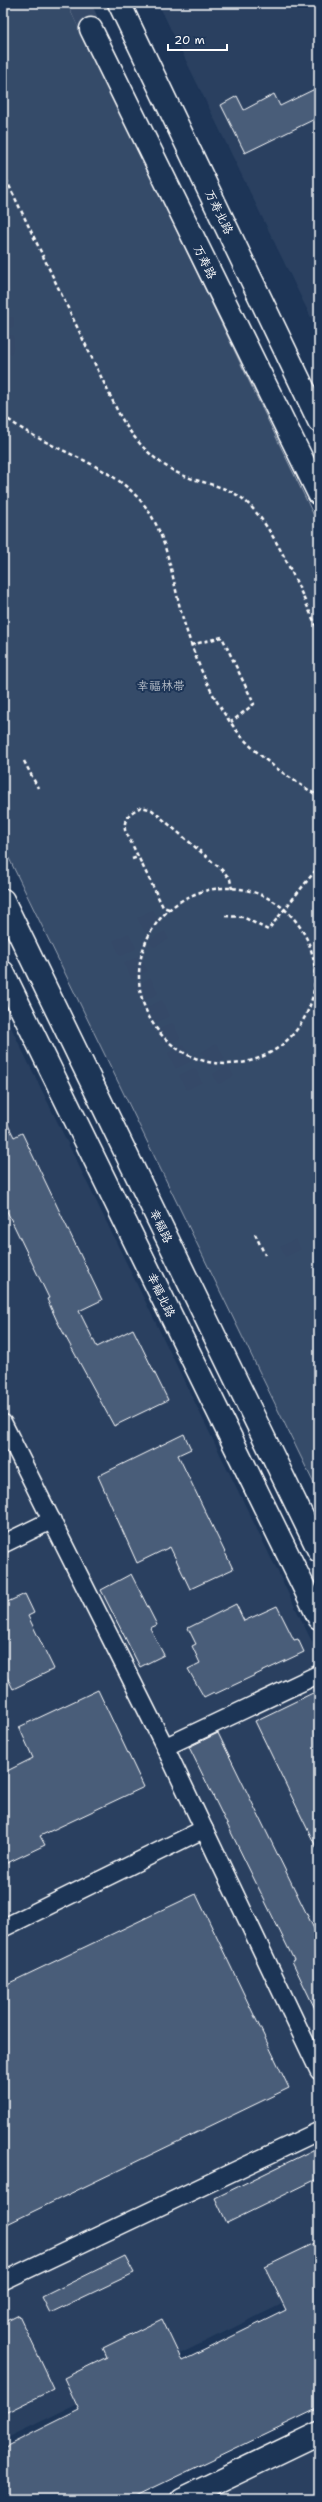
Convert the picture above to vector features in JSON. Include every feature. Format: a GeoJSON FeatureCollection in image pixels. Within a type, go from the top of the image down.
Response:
{"type":"FeatureCollection","features":[{"type":"Feature","properties":{"kind":"main road","name":"万寿北路"},"geometry":{"type":"LineString","coordinates":[[119,3],[319,421]]}},
{"type":"Feature","properties":{"kind":"main road","name":"万寿路"},"geometry":{"type":"LineString","coordinates":[[91,29],[319,494]]}},
{"type":"Feature","properties":{"kind":"main road","name":"幸福路"},"geometry":{"type":"LineString","coordinates":[[3,900],[319,1551]]}},
{"type":"Feature","properties":{"kind":"main road","name":"幸福北路"},"geometry":{"type":"LineString","coordinates":[[3,972],[319,1618]]}},
{"type":"Feature","properties":{"kind":"main road"},"geometry":{"type":"LineString","coordinates":[[182,2499],[319,2433]]}},
{"type":"Feature","properties":{"kind":"street"},"geometry":{"type":"LineString","coordinates":[[3,1423],[165,1747],[319,2071]]}},
{"type":"Feature","properties":{"kind":"street"},"geometry":{"type":"LineString","coordinates":[[3,1544],[52,1520]]}},
{"type":"Feature","properties":{"kind":"street"},"geometry":{"type":"LineString","coordinates":[[165,1747],[319,1674]]}},
{"type":"Feature","properties":{"kind":"street"},"geometry":{"type":"LineString","coordinates":[[3,1928],[204,1829]]}},
{"type":"Feature","properties":{"kind":"street"},"geometry":{"type":"LineString","coordinates":[[3,2281],[319,2131]]}},
{"type":"Feature","properties":{"kind":"path"},"geometry":{"type":"LineString","coordinates":[[3,173],[118,412],[131,435],[150,454],[177,472],[231,491],[253,509],[272,536],[319,632]]}},
{"type":"Feature","properties":{"kind":"path"},"geometry":{"type":"LineString","coordinates":[[3,415],[40,440],[105,473],[145,506],[162,541],[191,645],[210,687],[231,722],[257,753],[319,797]]}},
{"type":"Feature","properties":{"kind":"path"},"geometry":{"type":"LineString","coordinates":[[191,645],[222,637],[254,704],[231,722]]}},
{"type":"Feature","properties":{"kind":"path"},"geometry":{"type":"LineString","coordinates":[[24,761],[38,788]]}},
{"type":"Feature","properties":{"kind":"path"},"geometry":{"type":"LineString","coordinates":[[169,909],[163,906],[125,830],[124,823],[134,810],[142,807],[152,810],[222,870],[230,880],[232,889]]}},
{"type":"Feature","properties":{"kind":"path"},"geometry":{"type":"LineString","coordinates":[[132,859],[138,857]]}},
{"type":"Feature","properties":{"kind":"path"},"geometry":{"type":"LineString","coordinates":[[225,916],[243,917],[268,930],[285,911],[319,866]]}},
{"type":"Feature","properties":{"kind":"path"},"geometry":{"type":"LineString","coordinates":[[222,888],[232,889],[253,891],[280,905],[301,927],[313,955],[315,985],[307,1014],[289,1039],[264,1056],[237,1064],[209,1063],[182,1053],[161,1036],[146,1012],[138,985],[140,957],[151,931],[169,909],[193,895],[222,888]]}},
{"type":"Feature","properties":{"kind":"path"},"geometry":{"type":"LineString","coordinates":[[314,964],[319,965]]}},
{"type":"Feature","properties":{"kind":"path"},"geometry":{"type":"LineString","coordinates":[[255,1234],[265,1255]]}},
{"type":"Feature","properties":{"kind":"shaded area"},"geometry":{"type":"Polygon","coordinates":[[[158,3],[319,3],[319,334],[158,3]]]}},
{"type":"Feature","properties":{"kind":"shaded area"},"geometry":{"type":"Polygon","coordinates":[[[3,1011],[319,1656],[319,2286],[3,2440],[3,1011]]]}},
{"type":"Feature","properties":{"kind":"shaded area"},"geometry":{"type":"Polygon","coordinates":[[[319,2442],[319,2499],[203,2499],[319,2442]]]}},
{"type":"Feature","properties":{"kind":"green space","name":"幸福林带"},"geometry":{"type":"Polygon","coordinates":[[[3,3],[67,3],[319,526],[319,1494],[3,846],[3,3]]]}},
{"type":"Feature","properties":{"kind":"building"},"geometry":{"type":"Polygon","coordinates":[[[319,87],[319,117],[245,153],[221,105],[237,96],[244,110],[274,94],[280,106],[319,87]]]}},
{"type":"Feature","properties":{"kind":"building"},"geometry":{"type":"Polygon","coordinates":[[[3,1115],[14,1137],[22,1133],[102,1300],[79,1311],[97,1347],[133,1329],[168,1400],[114,1426],[57,1321],[47,1299],[49,1298],[3,1203],[3,1115]]]}},
{"type":"Feature","properties":{"kind":"building"},"geometry":{"type":"Polygon","coordinates":[[[184,1434],[191,1449],[178,1455],[233,1569],[190,1589],[170,1547],[137,1563],[98,1476],[184,1434]]]}},
{"type":"Feature","properties":{"kind":"building"},"geometry":{"type":"Polygon","coordinates":[[[131,1574],[157,1625],[150,1628],[164,1655],[140,1667],[101,1590],[131,1574]]]}},
{"type":"Feature","properties":{"kind":"building"},"geometry":{"type":"Polygon","coordinates":[[[25,1594],[34,1613],[28,1616],[54,1669],[13,1689],[3,1669],[3,1604],[25,1594]]]}},
{"type":"Feature","properties":{"kind":"building"},"geometry":{"type":"Polygon","coordinates":[[[236,1604],[244,1621],[277,1606],[294,1640],[298,1639],[304,1652],[215,1694],[214,1692],[204,1697],[188,1669],[200,1663],[192,1646],[196,1644],[188,1628],[236,1604]]]}},
{"type":"Feature","properties":{"kind":"building"},"geometry":{"type":"Polygon","coordinates":[[[98,1690],[144,1787],[40,1836],[45,1845],[3,1865],[3,1773],[33,1758],[19,1727],[98,1690]]]}},
{"type":"Feature","properties":{"kind":"building"},"geometry":{"type":"Polygon","coordinates":[[[319,1690],[319,1853],[255,1721],[319,1690]]]}},
{"type":"Feature","properties":{"kind":"building"},"geometry":{"type":"Polygon","coordinates":[[[218,1733],[319,1939],[319,2017],[292,1961],[294,1960],[189,1747],[218,1733]]]}},
{"type":"Feature","properties":{"kind":"building"},"geometry":{"type":"Polygon","coordinates":[[[196,1894],[289,2088],[3,2226],[3,1986],[196,1894]]]}},
{"type":"Feature","properties":{"kind":"building"},"geometry":{"type":"Polygon","coordinates":[[[319,2147],[319,2178],[227,2223],[215,2198],[319,2147]]]}},
{"type":"Feature","properties":{"kind":"building"},"geometry":{"type":"Polygon","coordinates":[[[319,2241],[319,2408],[130,2499],[3,2499],[3,2448],[79,2410],[64,2378],[107,2357],[103,2348],[162,2319],[182,2361],[286,2310],[265,2267],[319,2241]]]}},
{"type":"Feature","properties":{"kind":"building"},"geometry":{"type":"Polygon","coordinates":[[[125,2256],[134,2273],[50,2313],[42,2297],[125,2256]]]}},
{"type":"Feature","properties":{"kind":"building"},"geometry":{"type":"Polygon","coordinates":[[[19,2315],[54,2389],[3,2414],[3,2323],[19,2315]]]}},
{"type":"Feature","properties":{"kind":"tunnel"},"geometry":{"type":"LineString","coordinates":[[79,3],[91,29]]}},
{"type":"Feature","properties":{"kind":"tunnel"},"geometry":{"type":"LineString","coordinates":[[3,352],[5,345],[5,317]]}},
{"type":"Feature","properties":{"kind":"tunnel"},"geometry":{"type":"LineString","coordinates":[[145,914],[161,943]]}},
{"type":"Feature","properties":{"kind":"tunnel"},"geometry":{"type":"LineString","coordinates":[[121,937],[194,1086]]}},
{"type":"Feature","properties":{"kind":"tunnel"},"geometry":{"type":"LineString","coordinates":[[209,1048],[226,1080]]}},
{"type":"Feature","properties":{"kind":"tunnel"},"geometry":{"type":"LineString","coordinates":[[288,1243],[293,1253]]}}]}
